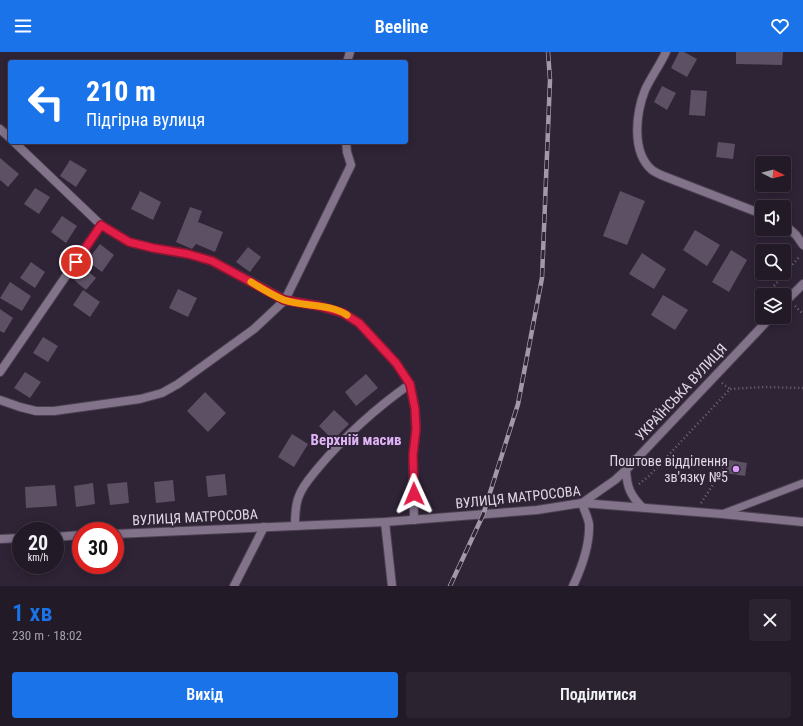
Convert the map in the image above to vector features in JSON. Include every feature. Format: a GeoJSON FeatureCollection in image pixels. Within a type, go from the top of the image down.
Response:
{"type":"FeatureCollection","features":[{"type":"Feature","properties":{"kind":"street"},"geometry":{"type":"LineString","coordinates":[[666,52],[645,91],[640,109],[638,146],[642,158],[652,170],[666,178],[755,211]]}},
{"type":"Feature","properties":{"kind":"street"},"geometry":{"type":"LineString","coordinates":[[0,129],[8,136]]}},
{"type":"Feature","properties":{"kind":"street"},"geometry":{"type":"LineString","coordinates":[[16,144],[101,225],[129,242],[188,254],[212,261],[284,300],[319,306],[343,313],[359,323],[396,363],[410,384],[415,409],[416,429],[413,455],[414,520]]}},
{"type":"Feature","properties":{"kind":"street"},"geometry":{"type":"LineString","coordinates":[[0,400],[36,411],[54,411],[140,399],[162,393],[178,384],[254,328],[284,300],[351,164],[346,144]]}},
{"type":"Feature","properties":{"kind":"street"},"geometry":{"type":"LineString","coordinates":[[0,372],[101,225]]}},
{"type":"Feature","properties":{"kind":"street"},"geometry":{"type":"LineString","coordinates":[[791,230],[803,245]]}},
{"type":"Feature","properties":{"kind":"street"},"geometry":{"type":"LineString","coordinates":[[791,296],[803,284]]}},
{"type":"Feature","properties":{"kind":"street","name":"УКРАЇНСЬКА ВУЛИЦЯ"},"geometry":{"type":"LineString","coordinates":[[582,503],[615,480],[626,470],[764,324]]}},
{"type":"Feature","properties":{"kind":"street"},"geometry":{"type":"LineString","coordinates":[[295,526],[295,506],[304,485],[353,430],[383,403],[410,384]]}},
{"type":"Feature","properties":{"kind":"street"},"geometry":{"type":"LineString","coordinates":[[626,470],[629,491],[642,507]]}},
{"type":"Feature","properties":{"kind":"street"},"geometry":{"type":"LineString","coordinates":[[573,586],[584,560],[588,539],[589,523],[582,503]]}},
{"type":"Feature","properties":{"kind":"street","name":"ВУЛИЦЯ МАТРОСОВА"},"geometry":{"type":"LineString","coordinates":[[124,534],[385,522],[537,510],[582,503],[696,511],[803,522]]}},
{"type":"Feature","properties":{"kind":"street"},"geometry":{"type":"LineString","coordinates":[[385,522],[392,586]]}},
{"type":"Feature","properties":{"kind":"street"},"geometry":{"type":"LineString","coordinates":[[234,586],[264,527]]}},
{"type":"Feature","properties":{"kind":"street"},"geometry":{"type":"LineString","coordinates":[[0,539],[12,538]]}},
{"type":"Feature","properties":{"kind":"lane"},"geometry":{"type":"LineString","coordinates":[[722,514],[803,483]]}},
{"type":"Feature","properties":{"kind":"path"},"geometry":{"type":"LineString","coordinates":[[774,286],[803,252]]}},
{"type":"Feature","properties":{"kind":"path"},"geometry":{"type":"LineString","coordinates":[[629,491],[649,476],[730,389],[765,387],[803,388]]}},
{"type":"Feature","properties":{"kind":"path"},"geometry":{"type":"LineString","coordinates":[[696,511],[724,468],[728,467]]}},
{"type":"Feature","properties":{"kind":"building"},"geometry":{"type":"Polygon","coordinates":[[[679,52],[684,52],[697,59],[687,77],[671,68],[679,52]]]}},
{"type":"Feature","properties":{"kind":"building"},"geometry":{"type":"Polygon","coordinates":[[[736,52],[783,52],[782,65],[736,64],[736,52]]]}},
{"type":"Feature","properties":{"kind":"building"},"geometry":{"type":"Polygon","coordinates":[[[662,86],[676,93],[667,110],[654,102],[662,86]]]}},
{"type":"Feature","properties":{"kind":"building"},"geometry":{"type":"Polygon","coordinates":[[[691,90],[707,91],[705,116],[689,115],[691,90]]]}},
{"type":"Feature","properties":{"kind":"building"},"geometry":{"type":"Polygon","coordinates":[[[718,142],[735,144],[733,159],[716,157],[718,142]]]}},
{"type":"Feature","properties":{"kind":"building"},"geometry":{"type":"Polygon","coordinates":[[[0,158],[19,174],[8,187],[0,180],[0,158]]]}},
{"type":"Feature","properties":{"kind":"building"},"geometry":{"type":"Polygon","coordinates":[[[70,160],[87,170],[76,187],[60,176],[70,160]]]}},
{"type":"Feature","properties":{"kind":"building"},"geometry":{"type":"Polygon","coordinates":[[[35,188],[50,197],[39,214],[24,204],[35,188]]]}},
{"type":"Feature","properties":{"kind":"building"},"geometry":{"type":"Polygon","coordinates":[[[140,191],[161,202],[153,220],[131,209],[140,191]]]}},
{"type":"Feature","properties":{"kind":"building"},"geometry":{"type":"Polygon","coordinates":[[[620,191],[645,201],[627,245],[603,236],[620,191]]]}},
{"type":"Feature","properties":{"kind":"building"},"geometry":{"type":"Polygon","coordinates":[[[190,207],[202,211],[198,222],[223,232],[215,252],[196,244],[192,249],[176,242],[190,207]]]}},
{"type":"Feature","properties":{"kind":"building"},"geometry":{"type":"Polygon","coordinates":[[[62,216],[77,226],[66,243],[51,232],[62,216]]]}},
{"type":"Feature","properties":{"kind":"building"},"geometry":{"type":"Polygon","coordinates":[[[695,230],[720,245],[707,266],[683,250],[695,230]]]}},
{"type":"Feature","properties":{"kind":"building"},"geometry":{"type":"Polygon","coordinates":[[[100,244],[114,255],[102,272],[87,261],[100,244]]]}},
{"type":"Feature","properties":{"kind":"building"},"geometry":{"type":"Polygon","coordinates":[[[248,247],[261,257],[250,272],[236,262],[248,247]]]}},
{"type":"Feature","properties":{"kind":"building"},"geometry":{"type":"Polygon","coordinates":[[[731,250],[747,260],[729,292],[712,282],[731,250]]]}},
{"type":"Feature","properties":{"kind":"building"},"geometry":{"type":"Polygon","coordinates":[[[642,253],[666,269],[654,289],[629,274],[642,253]]]}},
{"type":"Feature","properties":{"kind":"building"},"geometry":{"type":"Polygon","coordinates":[[[31,262],[45,272],[35,288],[20,278],[31,262]]]}},
{"type":"Feature","properties":{"kind":"building"},"geometry":{"type":"Polygon","coordinates":[[[84,268],[96,278],[86,290],[74,280],[84,268]]]}},
{"type":"Feature","properties":{"kind":"building"},"geometry":{"type":"Polygon","coordinates":[[[10,282],[31,296],[22,311],[0,298],[10,282]]]}},
{"type":"Feature","properties":{"kind":"building"},"geometry":{"type":"Polygon","coordinates":[[[178,289],[197,298],[188,317],[169,308],[178,289]]]}},
{"type":"Feature","properties":{"kind":"building"},"geometry":{"type":"Polygon","coordinates":[[[83,290],[100,302],[90,317],[73,305],[83,290]]]}},
{"type":"Feature","properties":{"kind":"building"},"geometry":{"type":"Polygon","coordinates":[[[663,295],[688,310],[675,330],[651,315],[663,295]]]}},
{"type":"Feature","properties":{"kind":"building"},"geometry":{"type":"Polygon","coordinates":[[[0,309],[13,318],[4,333],[0,331],[0,309]]]}},
{"type":"Feature","properties":{"kind":"building"},"geometry":{"type":"Polygon","coordinates":[[[43,337],[58,346],[48,362],[33,353],[43,337]]]}},
{"type":"Feature","properties":{"kind":"building"},"geometry":{"type":"Polygon","coordinates":[[[25,372],[41,382],[30,398],[14,388],[25,372]]]}},
{"type":"Feature","properties":{"kind":"building"},"geometry":{"type":"Polygon","coordinates":[[[366,374],[378,388],[356,406],[345,392],[366,374]]]}},
{"type":"Feature","properties":{"kind":"building"},"geometry":{"type":"Polygon","coordinates":[[[205,392],[226,413],[208,432],[187,411],[205,392]]]}},
{"type":"Feature","properties":{"kind":"building"},"geometry":{"type":"Polygon","coordinates":[[[334,410],[349,424],[333,440],[319,426],[334,410]]]}},
{"type":"Feature","properties":{"kind":"building"},"geometry":{"type":"Polygon","coordinates":[[[292,434],[308,444],[294,467],[278,457],[292,434]]]}},
{"type":"Feature","properties":{"kind":"building"},"geometry":{"type":"Polygon","coordinates":[[[729,460],[747,463],[745,476],[726,473],[729,460]]]}},
{"type":"Feature","properties":{"kind":"building"},"geometry":{"type":"Polygon","coordinates":[[[225,474],[227,495],[208,497],[206,476],[225,474]]]}},
{"type":"Feature","properties":{"kind":"building"},"geometry":{"type":"Polygon","coordinates":[[[173,480],[175,501],[156,503],[154,482],[173,480]]]}},
{"type":"Feature","properties":{"kind":"building"},"geometry":{"type":"Polygon","coordinates":[[[127,482],[129,503],[110,505],[107,484],[127,482]]]}},
{"type":"Feature","properties":{"kind":"building"},"geometry":{"type":"Polygon","coordinates":[[[93,483],[95,504],[76,507],[74,486],[93,483]]]}},
{"type":"Feature","properties":{"kind":"building"},"geometry":{"type":"Polygon","coordinates":[[[55,485],[57,506],[26,508],[25,487],[55,485]]]}},
{"type":"Feature","properties":{"kind":"railway"},"geometry":{"type":"LineString","coordinates":[[450,586],[483,515],[518,404],[542,278],[550,80],[548,52]]}},
{"type":"Feature","properties":{"kind":"slow traffic"},"geometry":{"type":"LineString","coordinates":[[251,282],[284,300],[319,306],[347,315]]}},
{"type":"Feature","properties":{"kind":"place","name":"Поштове відділення зв'язку №5"},"geometry":{"type":"Point","coordinates":[736,469]}},
{"type":"Feature","properties":{"kind":"district","name":"Верхній масив"},"geometry":{"type":"Point","coordinates":[356,440]}},
{"type":"Feature","properties":{"kind":"route"},"geometry":{"type":"LineString","coordinates":[[76,262],[101,225],[129,242],[188,254],[212,261],[284,300],[319,306],[343,313],[359,323],[396,363],[410,384],[415,409],[416,429],[413,455],[414,494]]}}]}
